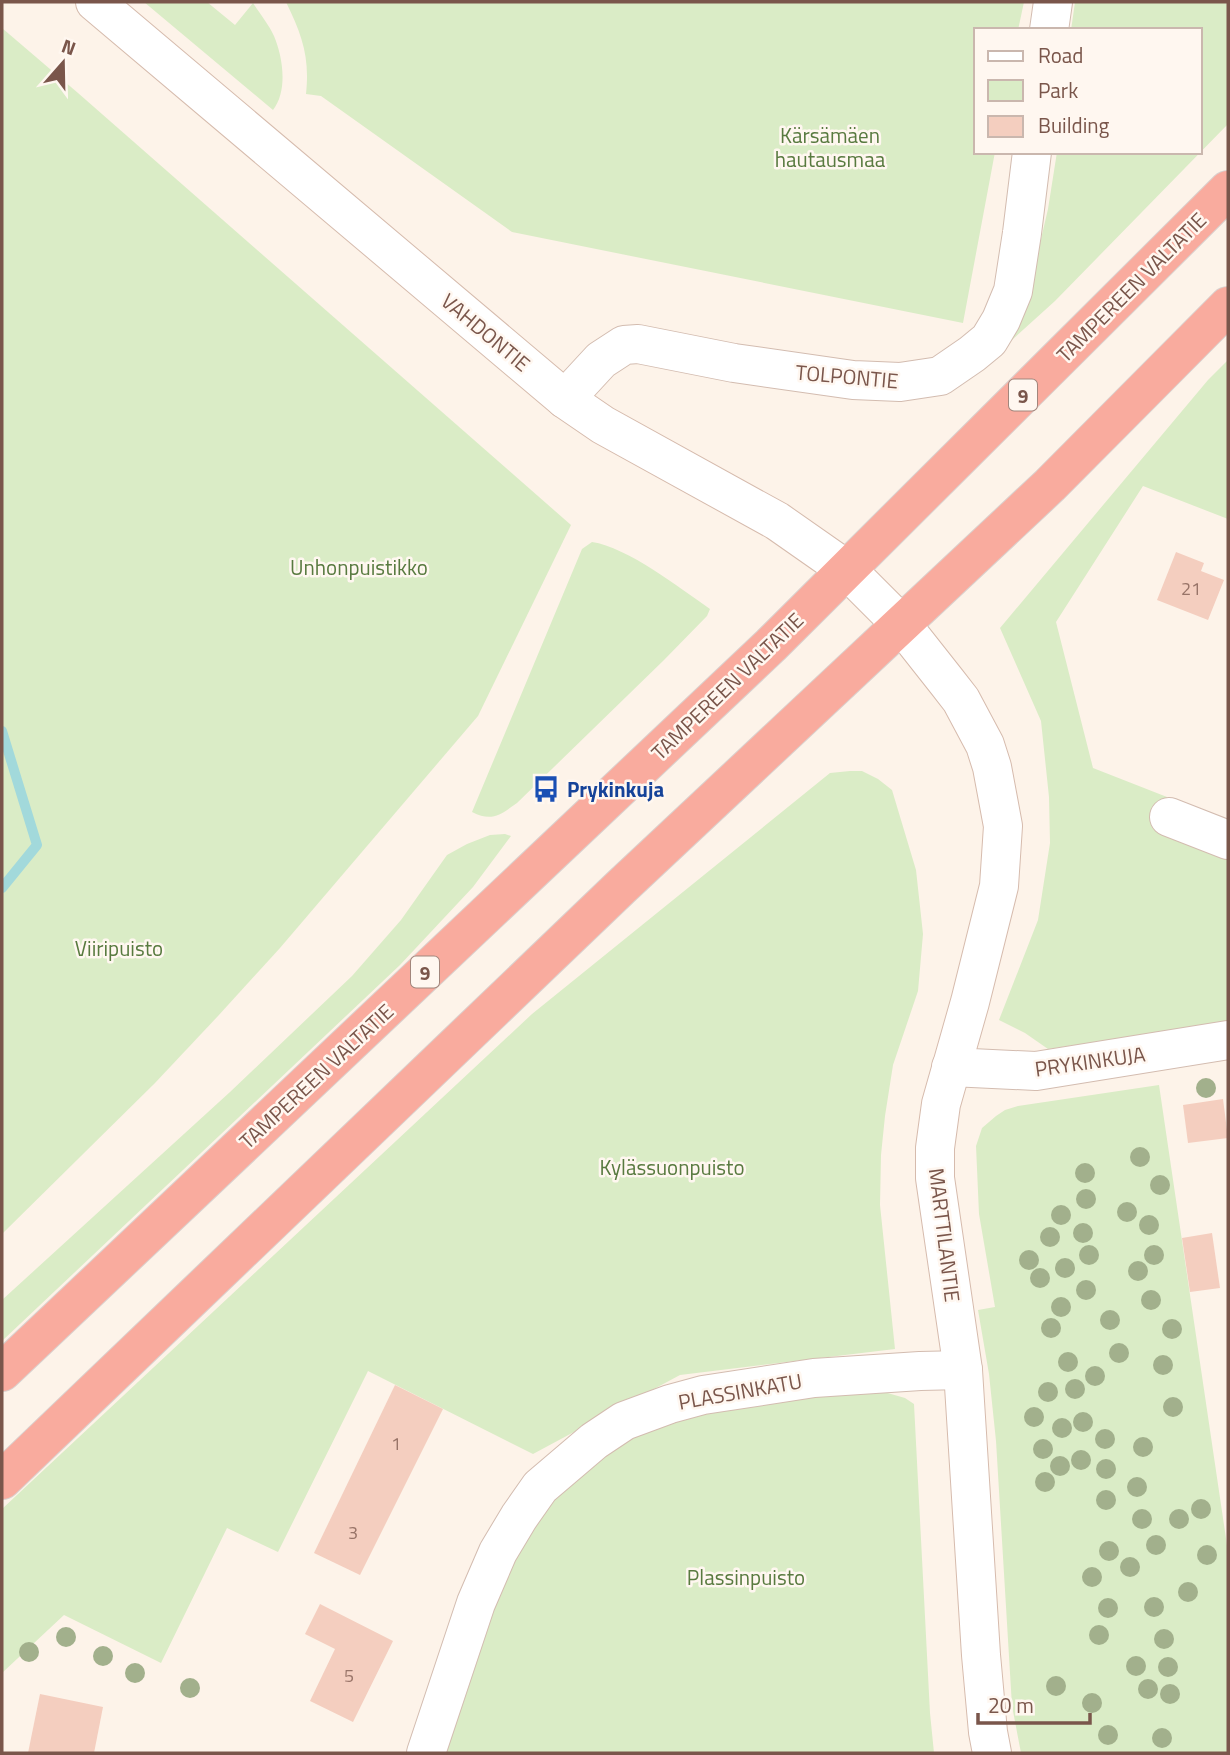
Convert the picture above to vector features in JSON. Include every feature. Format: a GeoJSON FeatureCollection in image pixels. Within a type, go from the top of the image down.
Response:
{"type":"FeatureCollection","features":[{"type":"Feature","properties":{"kind":"highway","name":"TAMPEREEN VALTATIE"},"geometry":{"type":"LineString","coordinates":[[2,1373],[847,570],[1228,190]]}},
{"type":"Feature","properties":{"kind":"highway"},"geometry":{"type":"LineString","coordinates":[[2,1480],[621,887],[1050,485],[1228,306]]}},
{"type":"Feature","properties":{"kind":"street","name":"VAHDONTIE"},"geometry":{"type":"LineString","coordinates":[[95,2],[565,399],[603,425],[777,521],[847,570],[902,625]]}},
{"type":"Feature","properties":{"kind":"street"},"geometry":{"type":"LineString","coordinates":[[1049,28],[1053,2]]}},
{"type":"Feature","properties":{"kind":"street","name":"TOLPONTIE"},"geometry":{"type":"LineString","coordinates":[[565,399],[601,360],[624,345],[638,344],[734,363],[853,380],[900,382],[940,376],[989,340],[1013,291],[1032,154]]}},
{"type":"Feature","properties":{"kind":"street","name":"MARTTILANTIE"},"geometry":{"type":"LineString","coordinates":[[902,625],[961,700],[985,745],[1003,826],[999,886],[941,1104],[935,1148],[935,1178],[963,1370],[981,1655],[992,1753]]}},
{"type":"Feature","properties":{"kind":"street"},"geometry":{"type":"LineString","coordinates":[[1169,817],[1228,840]]}},
{"type":"Feature","properties":{"kind":"street","name":"PRYKINKUJA"},"geometry":{"type":"LineString","coordinates":[[951,1067],[1036,1071],[1228,1040]]}},
{"type":"Feature","properties":{"kind":"street","name":"PLASSINKATU"},"geometry":{"type":"LineString","coordinates":[[426,1753],[476,1603],[498,1552],[540,1487],[594,1441],[624,1421],[703,1395],[814,1378],[963,1370]]}},
{"type":"Feature","properties":{"kind":"green space"},"geometry":{"type":"Polygon","coordinates":[[[144,2],[207,2],[235,25],[253,3],[272,32],[280,54],[281,93],[273,110],[144,2]]]}},
{"type":"Feature","properties":{"kind":"green space","name":"Kärsämäen hautausmaa"},"geometry":{"type":"Polygon","coordinates":[[[286,2],[1024,2],[1018,28],[974,28],[974,154],[995,154],[963,323],[512,232],[321,96],[306,94],[304,46],[286,2]]]}},
{"type":"Feature","properties":{"kind":"green space"},"geometry":{"type":"Polygon","coordinates":[[[1075,2],[1228,2],[1228,124],[1202,151],[1202,28],[1071,28],[1075,2]]]}},
{"type":"Feature","properties":{"kind":"green space"},"geometry":{"type":"Polygon","coordinates":[[[2,28],[571,525],[478,716],[280,948],[218,1016],[155,1083],[2,1234],[2,28]]]}},
{"type":"Feature","properties":{"kind":"green space"},"geometry":{"type":"Polygon","coordinates":[[[1057,154],[1199,154],[1055,301],[1012,340],[1006,332],[1027,299],[1048,209],[1057,154]]]}},
{"type":"Feature","properties":{"kind":"green space"},"geometry":{"type":"Polygon","coordinates":[[[1228,360],[1228,519],[1143,486],[1056,622],[1093,768],[1167,797],[1155,829],[1228,857],[1228,1023],[1048,1049],[999,1020],[1038,920],[1050,843],[1049,797],[1041,721],[1000,628],[1208,380],[1228,360]]]}},
{"type":"Feature","properties":{"kind":"green space"},"geometry":{"type":"Polygon","coordinates":[[[592,542],[606,545],[653,570],[710,609],[707,616],[517,803],[491,817],[472,812],[582,549],[592,542]]]}},
{"type":"Feature","properties":{"kind":"green space","name":"Kylässuonpuisto"},"geometry":{"type":"Polygon","coordinates":[[[862,771],[892,790],[916,870],[923,934],[918,991],[893,1065],[881,1155],[880,1205],[895,1349],[680,1375],[533,1454],[368,1371],[278,1552],[227,1528],[161,1663],[64,1615],[2,1673],[2,1509],[532,1014],[830,773],[862,771]]]}},
{"type":"Feature","properties":{"kind":"green space"},"geometry":{"type":"Polygon","coordinates":[[[490,835],[511,836],[473,887],[400,965],[2,1341],[2,1300],[230,1092],[352,976],[401,920],[447,855],[490,835]]]}},
{"type":"Feature","properties":{"kind":"green space"},"geometry":{"type":"Polygon","coordinates":[[[1159,1085],[1228,1552],[1228,1753],[1021,1753],[1012,1706],[996,1441],[989,1374],[978,1310],[995,1307],[979,1214],[976,1146],[982,1128],[1005,1110],[1159,1085]]]}},
{"type":"Feature","properties":{"kind":"green space","name":"Plassinpuisto"},"geometry":{"type":"Polygon","coordinates":[[[884,1392],[905,1398],[914,1404],[934,1753],[444,1753],[505,1572],[551,1498],[612,1444],[711,1404],[884,1392]]]}},
{"type":"Feature","properties":{"kind":"building"},"geometry":{"type":"Polygon","coordinates":[[[1176,552],[1204,563],[1201,571],[1224,580],[1208,620],[1157,600],[1176,552]]]}},
{"type":"Feature","properties":{"kind":"building"},"geometry":{"type":"Polygon","coordinates":[[[1223,1099],[1228,1138],[1188,1143],[1183,1105],[1223,1099]]]}},
{"type":"Feature","properties":{"kind":"building"},"geometry":{"type":"Polygon","coordinates":[[[1212,1233],[1220,1288],[1190,1292],[1182,1238],[1212,1233]]]}},
{"type":"Feature","properties":{"kind":"building"},"geometry":{"type":"Polygon","coordinates":[[[395,1385],[443,1409],[360,1575],[314,1553],[395,1385]]]}},
{"type":"Feature","properties":{"kind":"building"},"geometry":{"type":"Polygon","coordinates":[[[320,1604],[393,1641],[353,1722],[310,1701],[335,1649],[305,1634],[320,1604]]]}},
{"type":"Feature","properties":{"kind":"building"},"geometry":{"type":"Polygon","coordinates":[[[40,1694],[103,1707],[94,1753],[28,1753],[40,1694]]]}},
{"type":"Feature","properties":{"kind":"waterway"},"geometry":{"type":"LineString","coordinates":[[2,731],[37,845],[2,888]]}},
{"type":"Feature","properties":{"kind":"place","name":"Prykinkuja"},"geometry":{"type":"Point","coordinates":[546,789]}},
{"type":"Feature","properties":{"kind":"park label","name":"Unhonpuistikko"},"geometry":{"type":"Point","coordinates":[359,567]}},
{"type":"Feature","properties":{"kind":"park label","name":"Viiripuisto"},"geometry":{"type":"Point","coordinates":[119,948]}}]}
